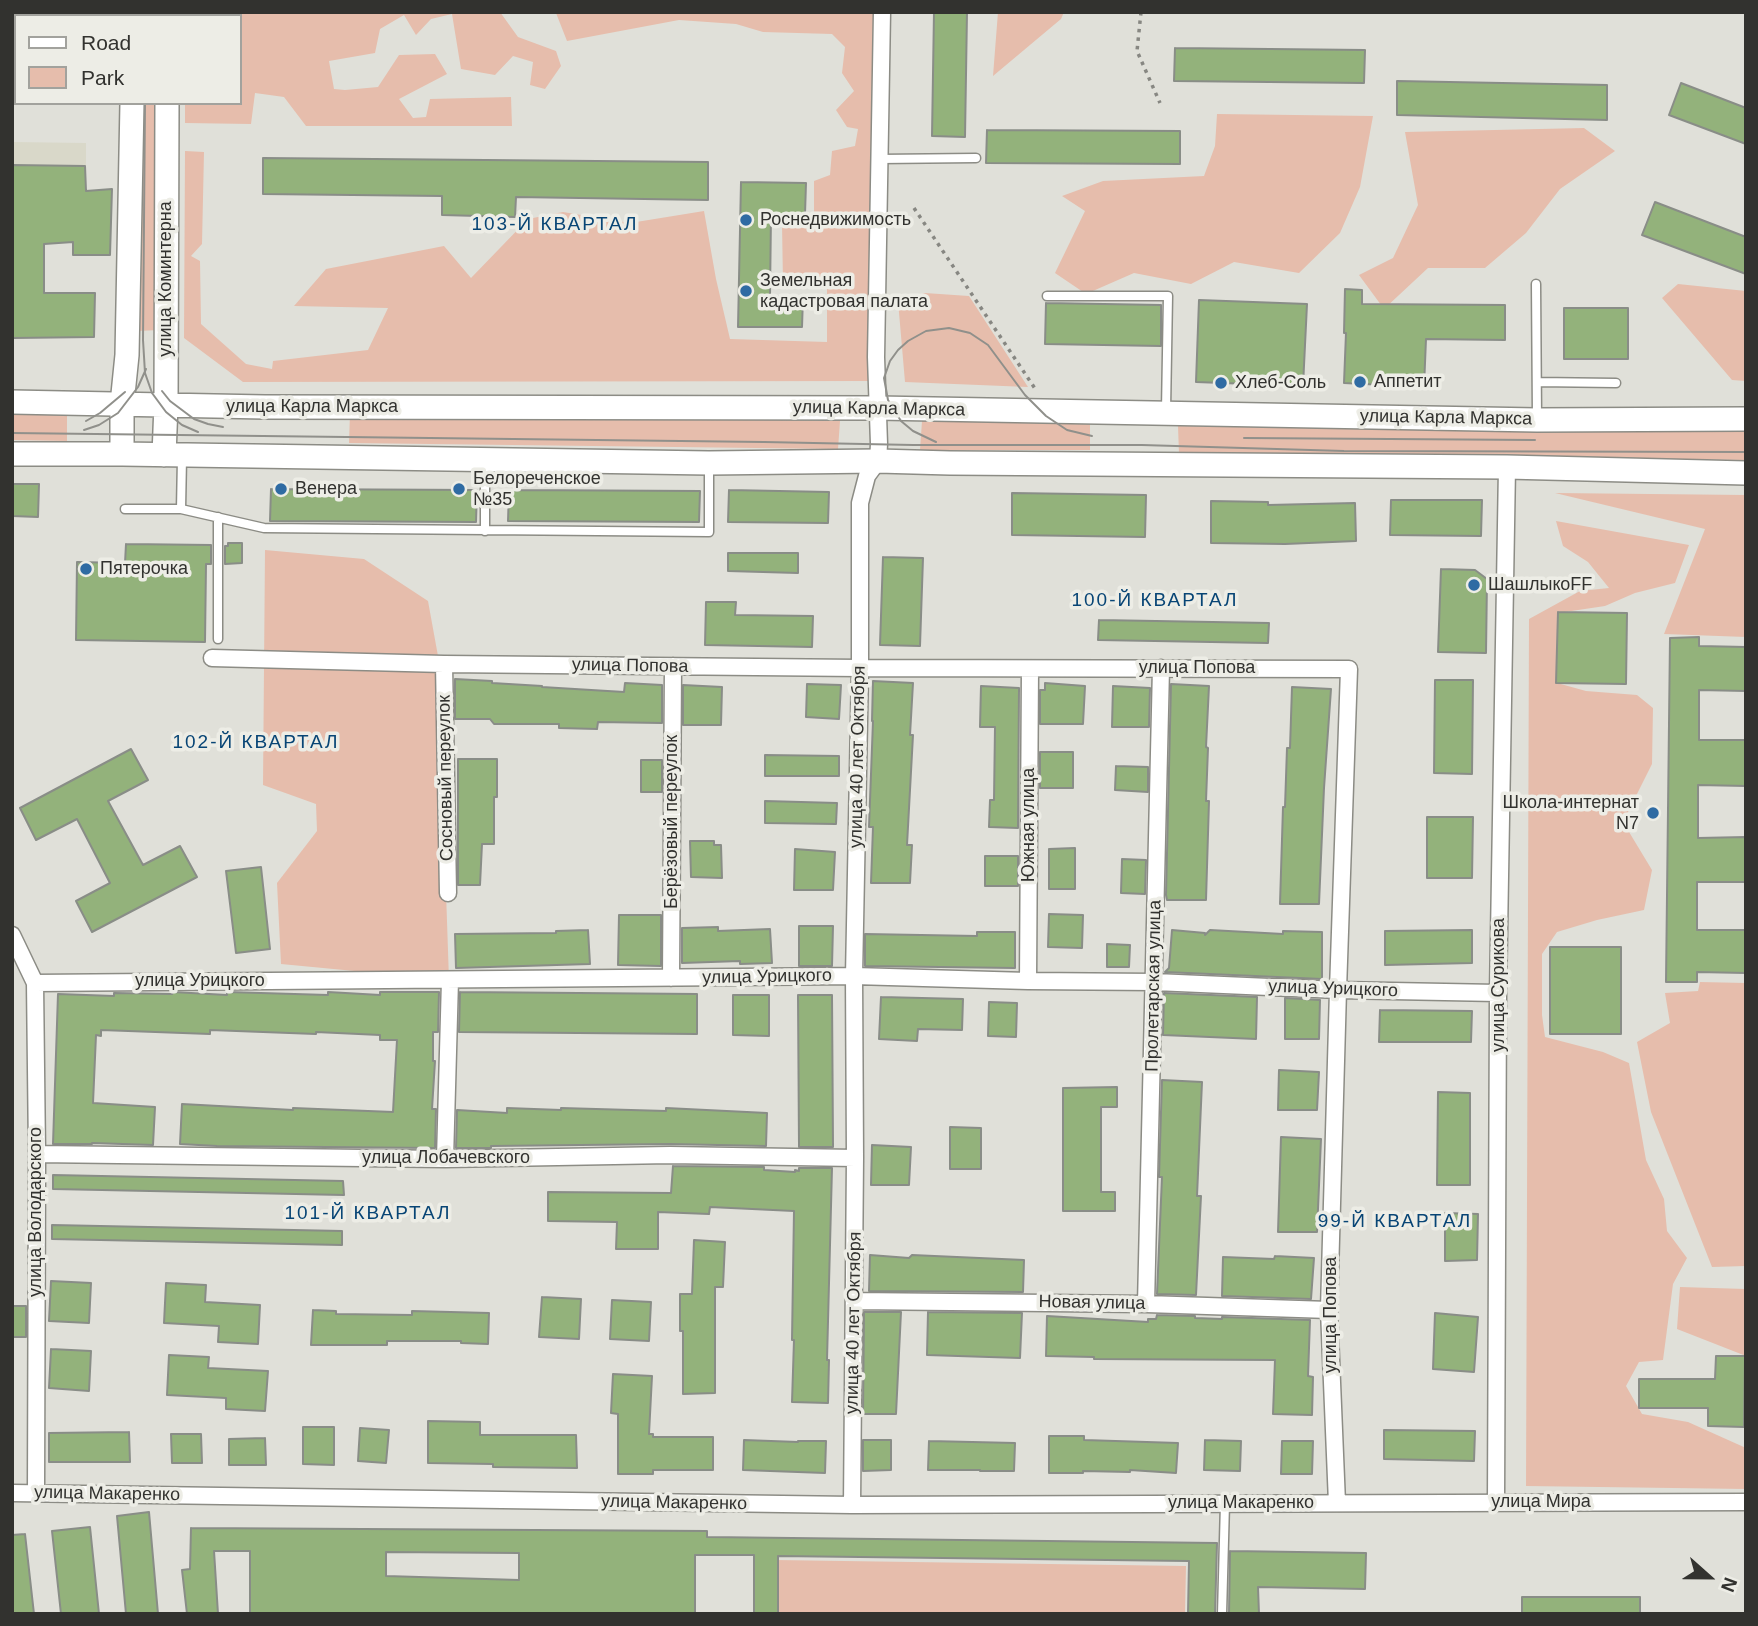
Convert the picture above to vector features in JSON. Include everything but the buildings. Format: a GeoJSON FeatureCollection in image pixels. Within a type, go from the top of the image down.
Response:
{"type":"FeatureCollection","features":[{"type":"Feature","properties":{"kind":"street","name":"улица 40 лет Октября"},"geometry":{"type":"LineString","coordinates":[[852,1505],[854,976],[860,503],[867,476],[878,461],[876,357],[882,12]]}},
{"type":"Feature","properties":{"kind":"street","name":"улица Коминтерна"},"geometry":{"type":"LineString","coordinates":[[121,454],[127,355],[132,105]]}},
{"type":"Feature","properties":{"kind":"street","name":"улица Коминтерна"},"geometry":{"type":"LineString","coordinates":[[167,105],[166,405],[173,455]]}},
{"type":"Feature","properties":{"kind":"street","name":"улица Карла Маркса"},"geometry":{"type":"LineString","coordinates":[[12,402],[265,407],[878,408],[1538,419],[1746,419]]}},
{"type":"Feature","properties":{"kind":"street"},"geometry":{"type":"LineString","coordinates":[[12,454],[709,463],[878,461],[1507,467],[1746,473]]}},
{"type":"Feature","properties":{"kind":"street","name":"улица Сурикова"},"geometry":{"type":"LineString","coordinates":[[1496,1502],[1498,993],[1507,467]]}},
{"type":"Feature","properties":{"kind":"street","name":"улица Попова"},"geometry":{"type":"LineString","coordinates":[[212,658],[444,664],[1349,669],[1329,1310],[1336,1503]]}},
{"type":"Feature","properties":{"kind":"street","name":"Сосновый переулок"},"geometry":{"type":"LineString","coordinates":[[444,664],[448,892]]}},
{"type":"Feature","properties":{"kind":"street","name":"Берёзовый переулок"},"geometry":{"type":"LineString","coordinates":[[671,978],[673,666]]}},
{"type":"Feature","properties":{"kind":"street","name":"Пролетарская улица"},"geometry":{"type":"LineString","coordinates":[[1146,1304],[1161,668]]}},
{"type":"Feature","properties":{"kind":"street","name":"Южная улица"},"geometry":{"type":"LineString","coordinates":[[1028,981],[1030,669]]}},
{"type":"Feature","properties":{"kind":"street","name":"улица Володарского"},"geometry":{"type":"LineString","coordinates":[[12,935],[35,983],[36,1493]]}},
{"type":"Feature","properties":{"kind":"street","name":"улица Урицкого"},"geometry":{"type":"LineString","coordinates":[[35,983],[854,976],[1498,993]]}},
{"type":"Feature","properties":{"kind":"street"},"geometry":{"type":"LineString","coordinates":[[445,1159],[450,980]]}},
{"type":"Feature","properties":{"kind":"street","name":"улица Лобачевского"},"geometry":{"type":"LineString","coordinates":[[37,1154],[445,1159],[670,1155],[855,1158]]}},
{"type":"Feature","properties":{"kind":"street","name":"Новая улица"},"geometry":{"type":"LineString","coordinates":[[854,1301],[1146,1304],[1329,1310]]}},
{"type":"Feature","properties":{"kind":"street","name":"улица Макаренко"},"geometry":{"type":"LineString","coordinates":[[12,1493],[852,1505],[1336,1503]]}},
{"type":"Feature","properties":{"kind":"street","name":"улица Мира"},"geometry":{"type":"LineString","coordinates":[[1336,1503],[1746,1502]]}},
{"type":"Feature","properties":{"kind":"lane"},"geometry":{"type":"LineString","coordinates":[[879,159],[976,158]]}},
{"type":"Feature","properties":{"kind":"lane"},"geometry":{"type":"LineString","coordinates":[[1536,284],[1538,419]]}},
{"type":"Feature","properties":{"kind":"lane"},"geometry":{"type":"LineString","coordinates":[[1047,296],[1168,296],[1166,412]]}},
{"type":"Feature","properties":{"kind":"lane"},"geometry":{"type":"LineString","coordinates":[[1537,382],[1616,383]]}},
{"type":"Feature","properties":{"kind":"lane"},"geometry":{"type":"LineString","coordinates":[[173,455],[181,509]]}},
{"type":"Feature","properties":{"kind":"lane"},"geometry":{"type":"LineString","coordinates":[[485,459],[485,531]]}},
{"type":"Feature","properties":{"kind":"lane"},"geometry":{"type":"LineString","coordinates":[[125,509],[181,509],[264,528],[709,532],[709,463]]}},
{"type":"Feature","properties":{"kind":"lane"},"geometry":{"type":"LineString","coordinates":[[218,517],[218,639]]}},
{"type":"Feature","properties":{"kind":"lane"},"geometry":{"type":"LineString","coordinates":[[1222,1614],[1225,1503]]}},
{"type":"Feature","properties":{"kind":"path"},"geometry":{"type":"LineString","coordinates":[[1141,12],[1137,51],[1160,103]]}},
{"type":"Feature","properties":{"kind":"path"},"geometry":{"type":"LineString","coordinates":[[914,208],[1040,395]]}},
{"type":"Feature","properties":{"kind":"shaded area"},"geometry":{"type":"Polygon","coordinates":[[[12,142],[86,143],[86,188],[12,188],[12,142]]]}},
{"type":"Feature","properties":{"kind":"green space"},"geometry":{"type":"Polygon","coordinates":[[[500,12],[518,37],[556,51],[561,66],[545,89],[530,85],[533,62],[513,56],[495,75],[461,69],[452,14],[431,19],[416,35],[404,15],[380,29],[375,53],[329,61],[334,89],[378,87],[399,55],[435,54],[447,74],[399,99],[413,118],[426,117],[430,99],[511,97],[512,126],[306,126],[284,97],[255,93],[251,124],[185,123],[185,105],[242,105],[242,14],[185,14],[500,12]]]}},
{"type":"Feature","properties":{"kind":"green space"},"geometry":{"type":"Polygon","coordinates":[[[530,12],[875,12],[870,381],[243,382],[184,338],[185,151],[204,152],[202,244],[191,256],[200,261],[201,324],[246,364],[272,369],[273,361],[368,350],[388,308],[294,306],[326,269],[444,246],[471,278],[528,219],[563,212],[630,223],[704,211],[730,339],[827,342],[827,288],[783,284],[782,223],[814,217],[814,181],[830,175],[832,151],[855,146],[858,129],[847,127],[836,110],[854,91],[842,73],[845,47],[832,34],[763,32],[736,24],[679,20],[567,41],[556,13],[530,12]]]}},
{"type":"Feature","properties":{"kind":"green space"},"geometry":{"type":"Polygon","coordinates":[[[998,12],[1064,12],[1061,19],[993,76],[998,12]]]}},
{"type":"Feature","properties":{"kind":"green space"},"geometry":{"type":"Polygon","coordinates":[[[138,105],[159,105],[159,330],[137,331],[138,105]]]}},
{"type":"Feature","properties":{"kind":"green space"},"geometry":{"type":"Polygon","coordinates":[[[1217,114],[1373,116],[1360,187],[1340,233],[1299,273],[1234,262],[1191,284],[1134,273],[1086,294],[1055,273],[1085,211],[1062,196],[1103,181],[1204,176],[1215,146],[1217,114]]]}},
{"type":"Feature","properties":{"kind":"green space"},"geometry":{"type":"Polygon","coordinates":[[[1584,128],[1615,151],[1560,189],[1526,233],[1485,268],[1428,268],[1384,309],[1359,275],[1393,258],[1418,205],[1405,132],[1584,128]]]}},
{"type":"Feature","properties":{"kind":"green space"},"geometry":{"type":"Polygon","coordinates":[[[1678,284],[1746,291],[1746,381],[1732,380],[1662,298],[1678,284]]]}},
{"type":"Feature","properties":{"kind":"green space"},"geometry":{"type":"Polygon","coordinates":[[[925,293],[969,296],[1028,387],[905,382],[898,301],[925,293]]]}},
{"type":"Feature","properties":{"kind":"green space"},"geometry":{"type":"Polygon","coordinates":[[[12,410],[67,411],[67,441],[12,440],[12,410]]]}},
{"type":"Feature","properties":{"kind":"green space"},"geometry":{"type":"Polygon","coordinates":[[[350,413],[840,421],[838,449],[349,443],[350,413]]]}},
{"type":"Feature","properties":{"kind":"green space"},"geometry":{"type":"Polygon","coordinates":[[[922,421],[1090,423],[1090,450],[920,450],[922,421]]]}},
{"type":"Feature","properties":{"kind":"green space"},"geometry":{"type":"Polygon","coordinates":[[[1178,426],[1746,432],[1746,460],[1179,454],[1178,426]]]}},
{"type":"Feature","properties":{"kind":"green space"},"geometry":{"type":"Polygon","coordinates":[[[1555,493],[1746,495],[1746,637],[1664,634],[1705,529],[1555,493]]]}},
{"type":"Feature","properties":{"kind":"green space"},"geometry":{"type":"Polygon","coordinates":[[[1556,521],[1689,545],[1675,583],[1635,593],[1605,606],[1558,613],[1557,683],[1586,691],[1637,695],[1653,708],[1652,764],[1623,822],[1652,870],[1644,910],[1557,932],[1542,954],[1542,1015],[1545,1037],[1603,1052],[1629,1063],[1646,1160],[1664,1199],[1667,1231],[1687,1258],[1673,1284],[1663,1360],[1639,1362],[1626,1386],[1642,1414],[1688,1422],[1746,1448],[1746,1489],[1526,1486],[1529,619],[1580,591],[1609,588],[1588,562],[1563,546],[1556,521]]]}},
{"type":"Feature","properties":{"kind":"green space"},"geometry":{"type":"Polygon","coordinates":[[[265,550],[364,559],[428,601],[438,656],[449,980],[281,964],[277,883],[317,831],[316,804],[263,785],[265,550]]]}},
{"type":"Feature","properties":{"kind":"green space"},"geometry":{"type":"Polygon","coordinates":[[[1700,982],[1746,983],[1746,1266],[1712,1267],[1651,1112],[1637,1042],[1670,1023],[1665,993],[1698,991],[1700,982]]]}},
{"type":"Feature","properties":{"kind":"green space"},"geometry":{"type":"Polygon","coordinates":[[[1680,1287],[1746,1289],[1746,1356],[1677,1329],[1680,1287]]]}},
{"type":"Feature","properties":{"kind":"green space"},"geometry":{"type":"Polygon","coordinates":[[[775,1560],[1186,1566],[1185,1614],[775,1614],[775,1560]]]}},
{"type":"Feature","properties":{"kind":"tram line"},"geometry":{"type":"LineString","coordinates":[[145,105],[145,373],[152,393],[166,412],[182,425],[198,432]]}},
{"type":"Feature","properties":{"kind":"tram line"},"geometry":{"type":"LineString","coordinates":[[936,442],[913,431],[901,421],[888,400],[884,378],[890,361],[908,341],[926,331],[949,328],[970,333],[988,345],[1025,395],[1046,416],[1067,430],[1092,436]]}},
{"type":"Feature","properties":{"kind":"tram line"},"geometry":{"type":"LineString","coordinates":[[84,430],[99,425],[118,413],[138,387],[146,369]]}},
{"type":"Feature","properties":{"kind":"tram line"},"geometry":{"type":"LineString","coordinates":[[162,391],[170,401],[194,419],[223,427]]}},
{"type":"Feature","properties":{"kind":"tram line"},"geometry":{"type":"LineString","coordinates":[[86,421],[125,392]]}},
{"type":"Feature","properties":{"kind":"tram line"},"geometry":{"type":"LineString","coordinates":[[12,433],[913,445],[1142,445],[1344,451],[1746,452]]}},
{"type":"Feature","properties":{"kind":"tram line"},"geometry":{"type":"LineString","coordinates":[[1244,438],[1535,440]]}},
{"type":"Feature","properties":{"kind":"place","name":"Роснедвижимость"},"geometry":{"type":"Point","coordinates":[746,220]}},
{"type":"Feature","properties":{"kind":"place","name":"Земельная кадастровая палата"},"geometry":{"type":"Point","coordinates":[746,291]}},
{"type":"Feature","properties":{"kind":"place","name":"Аппетит"},"geometry":{"type":"Point","coordinates":[1360,382]}},
{"type":"Feature","properties":{"kind":"place","name":"Хлеб-Соль"},"geometry":{"type":"Point","coordinates":[1221,383]}},
{"type":"Feature","properties":{"kind":"place","name":"Венера"},"geometry":{"type":"Point","coordinates":[281,489]}},
{"type":"Feature","properties":{"kind":"place","name":"Белореченское №35"},"geometry":{"type":"Point","coordinates":[459,489]}},
{"type":"Feature","properties":{"kind":"place","name":"Пятерочка"},"geometry":{"type":"Point","coordinates":[86,569]}},
{"type":"Feature","properties":{"kind":"place","name":"ШашлыкoFF"},"geometry":{"type":"Point","coordinates":[1474,585]}},
{"type":"Feature","properties":{"kind":"place","name":"Школа-интернат N7"},"geometry":{"type":"Point","coordinates":[1653,813]}},
{"type":"Feature","properties":{"kind":"district","name":"103-Й КВАРТАЛ"},"geometry":{"type":"Point","coordinates":[555,225]}},
{"type":"Feature","properties":{"kind":"district","name":"100-Й КВАРТАЛ"},"geometry":{"type":"Point","coordinates":[1155,601]}},
{"type":"Feature","properties":{"kind":"district","name":"102-Й КВАРТАЛ"},"geometry":{"type":"Point","coordinates":[256,743]}},
{"type":"Feature","properties":{"kind":"district","name":"101-Й КВАРТАЛ"},"geometry":{"type":"Point","coordinates":[368,1214]}},
{"type":"Feature","properties":{"kind":"district","name":"99-Й КВАРТАЛ"},"geometry":{"type":"Point","coordinates":[1395,1222]}}]}
